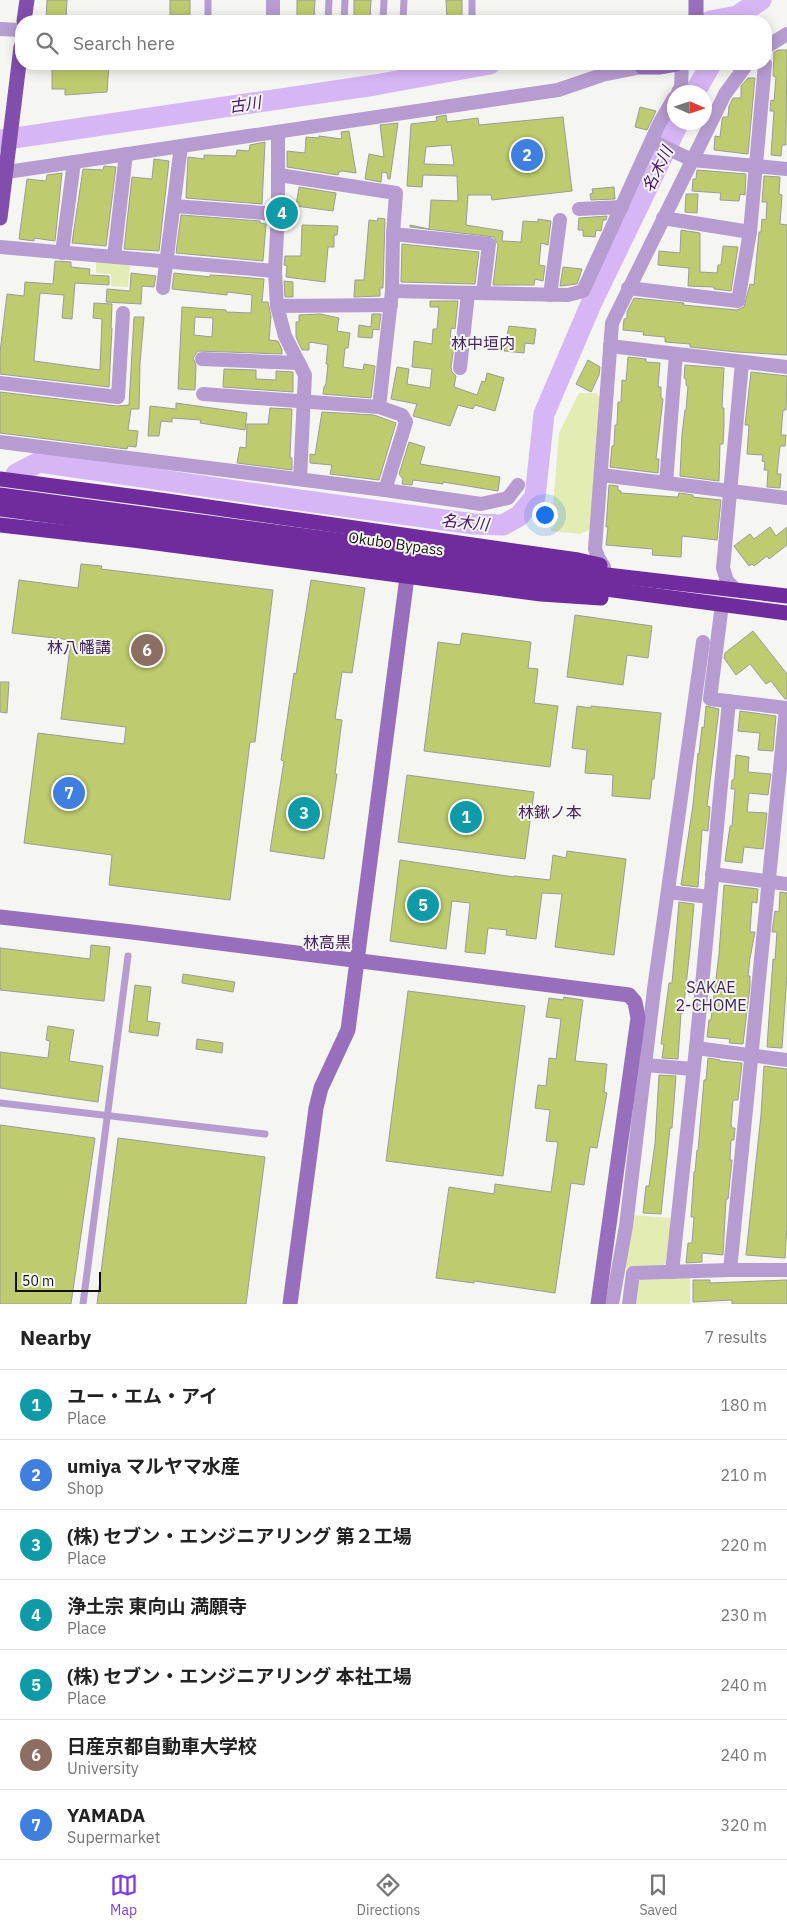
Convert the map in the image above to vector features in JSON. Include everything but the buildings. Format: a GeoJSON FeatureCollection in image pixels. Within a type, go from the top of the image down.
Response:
{"type":"FeatureCollection","features":[{"type":"Feature","properties":{"kind":"highway"},"geometry":{"type":"LineString","coordinates":[[0,479],[559,557],[604,566],[640,577]]}},
{"type":"Feature","properties":{"kind":"highway","name":"Okubo Bypass"},"geometry":{"type":"LineString","coordinates":[[0,495],[529,572],[659,597],[787,612]]}},
{"type":"Feature","properties":{"kind":"highway","name":"Okubo Bypass"},"geometry":{"type":"LineString","coordinates":[[0,509],[529,572],[640,577],[787,596]]}},
{"type":"Feature","properties":{"kind":"highway"},"geometry":{"type":"LineString","coordinates":[[0,525],[541,594],[632,600],[659,597]]}},
{"type":"Feature","properties":{"kind":"main road"},"geometry":{"type":"LineString","coordinates":[[25,15],[27,0]]}},
{"type":"Feature","properties":{"kind":"main road"},"geometry":{"type":"LineString","coordinates":[[0,218],[18,70]]}},
{"type":"Feature","properties":{"kind":"street"},"geometry":{"type":"LineString","coordinates":[[273,0],[273,15]]}},
{"type":"Feature","properties":{"kind":"street"},"geometry":{"type":"LineString","coordinates":[[696,0],[696,15]]}},
{"type":"Feature","properties":{"kind":"street"},"geometry":{"type":"LineString","coordinates":[[0,29],[15,30]]}},
{"type":"Feature","properties":{"kind":"street"},"geometry":{"type":"LineString","coordinates":[[772,45],[787,34]]}},
{"type":"Feature","properties":{"kind":"street"},"geometry":{"type":"LineString","coordinates":[[5,169],[74,162],[558,90],[602,75],[627,70]]}},
{"type":"Feature","properties":{"kind":"street"},"geometry":{"type":"LineString","coordinates":[[681,85],[682,70]]}},
{"type":"Feature","properties":{"kind":"street"},"geometry":{"type":"LineString","coordinates":[[604,566],[595,549],[612,323],[725,94],[743,70]]}},
{"type":"Feature","properties":{"kind":"street"},"geometry":{"type":"LineString","coordinates":[[628,288],[738,301],[750,232],[765,70]]}},
{"type":"Feature","properties":{"kind":"street"},"geometry":{"type":"LineString","coordinates":[[392,291],[568,295],[583,291],[667,110]]}},
{"type":"Feature","properties":{"kind":"street"},"geometry":{"type":"LineString","coordinates":[[278,132],[279,175],[275,271],[277,306],[285,336],[305,375],[300,479]]}},
{"type":"Feature","properties":{"kind":"street"},"geometry":{"type":"LineString","coordinates":[[652,141],[692,160],[787,169]]}},
{"type":"Feature","properties":{"kind":"street"},"geometry":{"type":"LineString","coordinates":[[163,288],[180,146]]}},
{"type":"Feature","properties":{"kind":"street"},"geometry":{"type":"LineString","coordinates":[[114,257],[126,154]]}},
{"type":"Feature","properties":{"kind":"street"},"geometry":{"type":"LineString","coordinates":[[62,253],[74,162]]}},
{"type":"Feature","properties":{"kind":"street"},"geometry":{"type":"LineString","coordinates":[[279,175],[396,194],[391,305],[379,407]]}},
{"type":"Feature","properties":{"kind":"street"},"geometry":{"type":"LineString","coordinates":[[174,206],[278,214]]}},
{"type":"Feature","properties":{"kind":"street"},"geometry":{"type":"LineString","coordinates":[[579,209],[622,207]]}},
{"type":"Feature","properties":{"kind":"street"},"geometry":{"type":"LineString","coordinates":[[663,218],[750,232]]}},
{"type":"Feature","properties":{"kind":"street"},"geometry":{"type":"LineString","coordinates":[[550,295],[560,220]]}},
{"type":"Feature","properties":{"kind":"street"},"geometry":{"type":"LineString","coordinates":[[393,234],[489,244],[483,293]]}},
{"type":"Feature","properties":{"kind":"street"},"geometry":{"type":"LineString","coordinates":[[0,247],[275,271]]}},
{"type":"Feature","properties":{"kind":"street"},"geometry":{"type":"LineString","coordinates":[[460,368],[468,293]]}},
{"type":"Feature","properties":{"kind":"street"},"geometry":{"type":"LineString","coordinates":[[277,306],[391,305]]}},
{"type":"Feature","properties":{"kind":"street"},"geometry":{"type":"LineString","coordinates":[[0,383],[118,397],[123,313]]}},
{"type":"Feature","properties":{"kind":"street"},"geometry":{"type":"LineString","coordinates":[[610,346],[787,367]]}},
{"type":"Feature","properties":{"kind":"street"},"geometry":{"type":"LineString","coordinates":[[666,483],[676,354]]}},
{"type":"Feature","properties":{"kind":"street"},"geometry":{"type":"LineString","coordinates":[[202,358],[298,363]]}},
{"type":"Feature","properties":{"kind":"street"},"geometry":{"type":"LineString","coordinates":[[734,588],[727,581],[723,568],[742,363]]}},
{"type":"Feature","properties":{"kind":"street"},"geometry":{"type":"LineString","coordinates":[[203,394],[379,407],[402,415],[406,422],[385,490]]}},
{"type":"Feature","properties":{"kind":"street"},"geometry":{"type":"LineString","coordinates":[[0,442],[300,479],[481,504],[508,498],[518,486]]}},
{"type":"Feature","properties":{"kind":"street"},"geometry":{"type":"LineString","coordinates":[[600,475],[787,498]]}},
{"type":"Feature","properties":{"kind":"street"},"geometry":{"type":"LineString","coordinates":[[294,1304],[316,1108],[321,1088],[348,1030],[406,577]]}},
{"type":"Feature","properties":{"kind":"street"},"geometry":{"type":"LineString","coordinates":[[722,604],[710,699],[786,708],[730,1270]]}},
{"type":"Feature","properties":{"kind":"street"},"geometry":{"type":"LineString","coordinates":[[612,1304],[626,1226],[645,1065],[703,642]]}},
{"type":"Feature","properties":{"kind":"street"},"geometry":{"type":"LineString","coordinates":[[672,1272],[696,1048],[729,701]]}},
{"type":"Feature","properties":{"kind":"street"},"geometry":{"type":"LineString","coordinates":[[712,874],[787,884]]}},
{"type":"Feature","properties":{"kind":"street"},"geometry":{"type":"LineString","coordinates":[[668,892],[710,897]]}},
{"type":"Feature","properties":{"kind":"street"},"geometry":{"type":"LineString","coordinates":[[0,917],[629,995],[635,1002],[638,1018],[598,1304]]}},
{"type":"Feature","properties":{"kind":"street"},"geometry":{"type":"LineString","coordinates":[[696,1048],[787,1060]]}},
{"type":"Feature","properties":{"kind":"street"},"geometry":{"type":"LineString","coordinates":[[645,1065],[693,1069]]}},
{"type":"Feature","properties":{"kind":"street"},"geometry":{"type":"LineString","coordinates":[[629,1304],[633,1273],[787,1270]]}},
{"type":"Feature","properties":{"kind":"lane"},"geometry":{"type":"LineString","coordinates":[[206,15],[208,0]]}},
{"type":"Feature","properties":{"kind":"lane"},"geometry":{"type":"LineString","coordinates":[[328,15],[329,0]]}},
{"type":"Feature","properties":{"kind":"lane"},"geometry":{"type":"LineString","coordinates":[[344,15],[345,0]]}},
{"type":"Feature","properties":{"kind":"lane"},"geometry":{"type":"LineString","coordinates":[[383,15],[384,0]]}},
{"type":"Feature","properties":{"kind":"lane"},"geometry":{"type":"LineString","coordinates":[[404,0],[404,15]]}},
{"type":"Feature","properties":{"kind":"lane"},"geometry":{"type":"LineString","coordinates":[[472,0],[472,15]]}},
{"type":"Feature","properties":{"kind":"lane"},"geometry":{"type":"LineString","coordinates":[[83,1304],[128,956]]}},
{"type":"Feature","properties":{"kind":"lane"},"geometry":{"type":"LineString","coordinates":[[0,1103],[266,1134]]}},
{"type":"Feature","properties":{"kind":"green space"},"geometry":{"type":"Polygon","coordinates":[[[96,262],[130,264],[128,287],[111,286],[111,274],[96,273],[96,262]]]}},
{"type":"Feature","properties":{"kind":"green space"},"geometry":{"type":"Polygon","coordinates":[[[579,393],[596,393],[601,399],[591,529],[580,534],[551,531],[559,433],[579,393]]]}},
{"type":"Feature","properties":{"kind":"green space"},"geometry":{"type":"Polygon","coordinates":[[[631,1215],[672,1218],[668,1261],[664,1265],[622,1268],[631,1215]]]}},
{"type":"Feature","properties":{"kind":"green space"},"geometry":{"type":"Polygon","coordinates":[[[641,1278],[690,1278],[690,1304],[633,1304],[636,1284],[641,1278]]]}},
{"type":"Feature","properties":{"kind":"waterway","name":"古川"},"geometry":{"type":"LineString","coordinates":[[738,15],[761,0]]}},
{"type":"Feature","properties":{"kind":"waterway","name":"古川"},"geometry":{"type":"LineString","coordinates":[[0,140],[375,85],[457,70]]}},
{"type":"Feature","properties":{"kind":"waterway","name":"名木川"},"geometry":{"type":"LineString","coordinates":[[699,85],[708,70]]}},
{"type":"Feature","properties":{"kind":"waterway","name":"名木川"},"geometry":{"type":"LineString","coordinates":[[16,474],[39,462],[474,524],[503,525],[519,516],[535,497],[544,414],[591,304],[675,130]]}},
{"type":"Feature","properties":{"kind":"place","name":"umiya マルヤマ水産"},"geometry":{"type":"Point","coordinates":[527,155]}},
{"type":"Feature","properties":{"kind":"place","name":"浄土宗 東向山 満願寺"},"geometry":{"type":"Point","coordinates":[282,213]}},
{"type":"Feature","properties":{"kind":"place","name":"日産京都自動車大学校"},"geometry":{"type":"Point","coordinates":[147,650]}},
{"type":"Feature","properties":{"kind":"place","name":"YAMADA"},"geometry":{"type":"Point","coordinates":[69,793]}},
{"type":"Feature","properties":{"kind":"place","name":"(株) セブン・エンジニアリング 第２工場"},"geometry":{"type":"Point","coordinates":[304,813]}},
{"type":"Feature","properties":{"kind":"place","name":"ユー・エム・アイ"},"geometry":{"type":"Point","coordinates":[466,817]}},
{"type":"Feature","properties":{"kind":"place","name":"(株) セブン・エンジニアリング 本社工場"},"geometry":{"type":"Point","coordinates":[423,905]}},
{"type":"Feature","properties":{"kind":"district","name":"林中垣内"},"geometry":{"type":"Point","coordinates":[483,343]}},
{"type":"Feature","properties":{"kind":"district","name":"林八幡講"},"geometry":{"type":"Point","coordinates":[79,647]}},
{"type":"Feature","properties":{"kind":"district","name":"林鍬ノ本"},"geometry":{"type":"Point","coordinates":[550,812]}},
{"type":"Feature","properties":{"kind":"district","name":"林高黒"},"geometry":{"type":"Point","coordinates":[327,942]}},
{"type":"Feature","properties":{"kind":"district","name":"SAKAE 2-CHOME"},"geometry":{"type":"Point","coordinates":[711,996]}}]}
